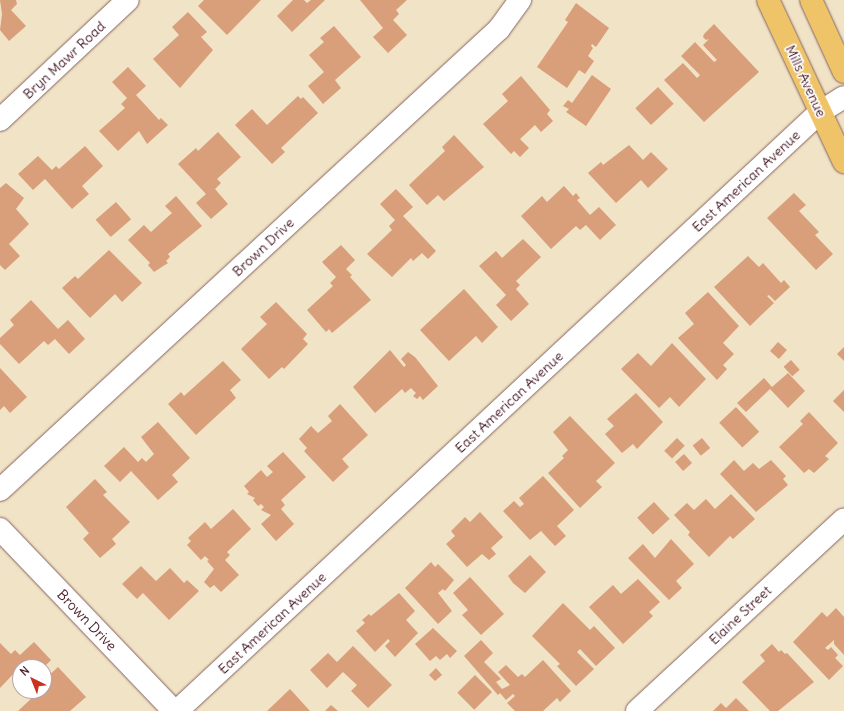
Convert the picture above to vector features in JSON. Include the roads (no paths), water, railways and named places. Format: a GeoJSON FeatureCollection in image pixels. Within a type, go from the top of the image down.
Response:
{"type":"FeatureCollection","features":[{"type":"Feature","properties":{"kind":"main road","name":"Mills Avenue"},"geometry":{"type":"LineString","coordinates":[[768,0],[844,162]]}},
{"type":"Feature","properties":{"kind":"main road"},"geometry":{"type":"LineString","coordinates":[[811,0],[844,72]]}},
{"type":"Feature","properties":{"kind":"street","name":"Bryn Mawr Road"},"geometry":{"type":"LineString","coordinates":[[0,120],[128,0]]}},
{"type":"Feature","properties":{"kind":"street","name":"Brown Drive"},"geometry":{"type":"LineString","coordinates":[[0,490],[499,29],[520,0]]}},
{"type":"Feature","properties":{"kind":"street","name":"East American Avenue"},"geometry":{"type":"LineString","coordinates":[[177,711],[820,112],[844,97]]}},
{"type":"Feature","properties":{"kind":"street","name":"Elaine Street"},"geometry":{"type":"LineString","coordinates":[[636,711],[844,520]]}},
{"type":"Feature","properties":{"kind":"street","name":"Brown Drive"},"geometry":{"type":"LineString","coordinates":[[0,529],[174,711]]}}]}
